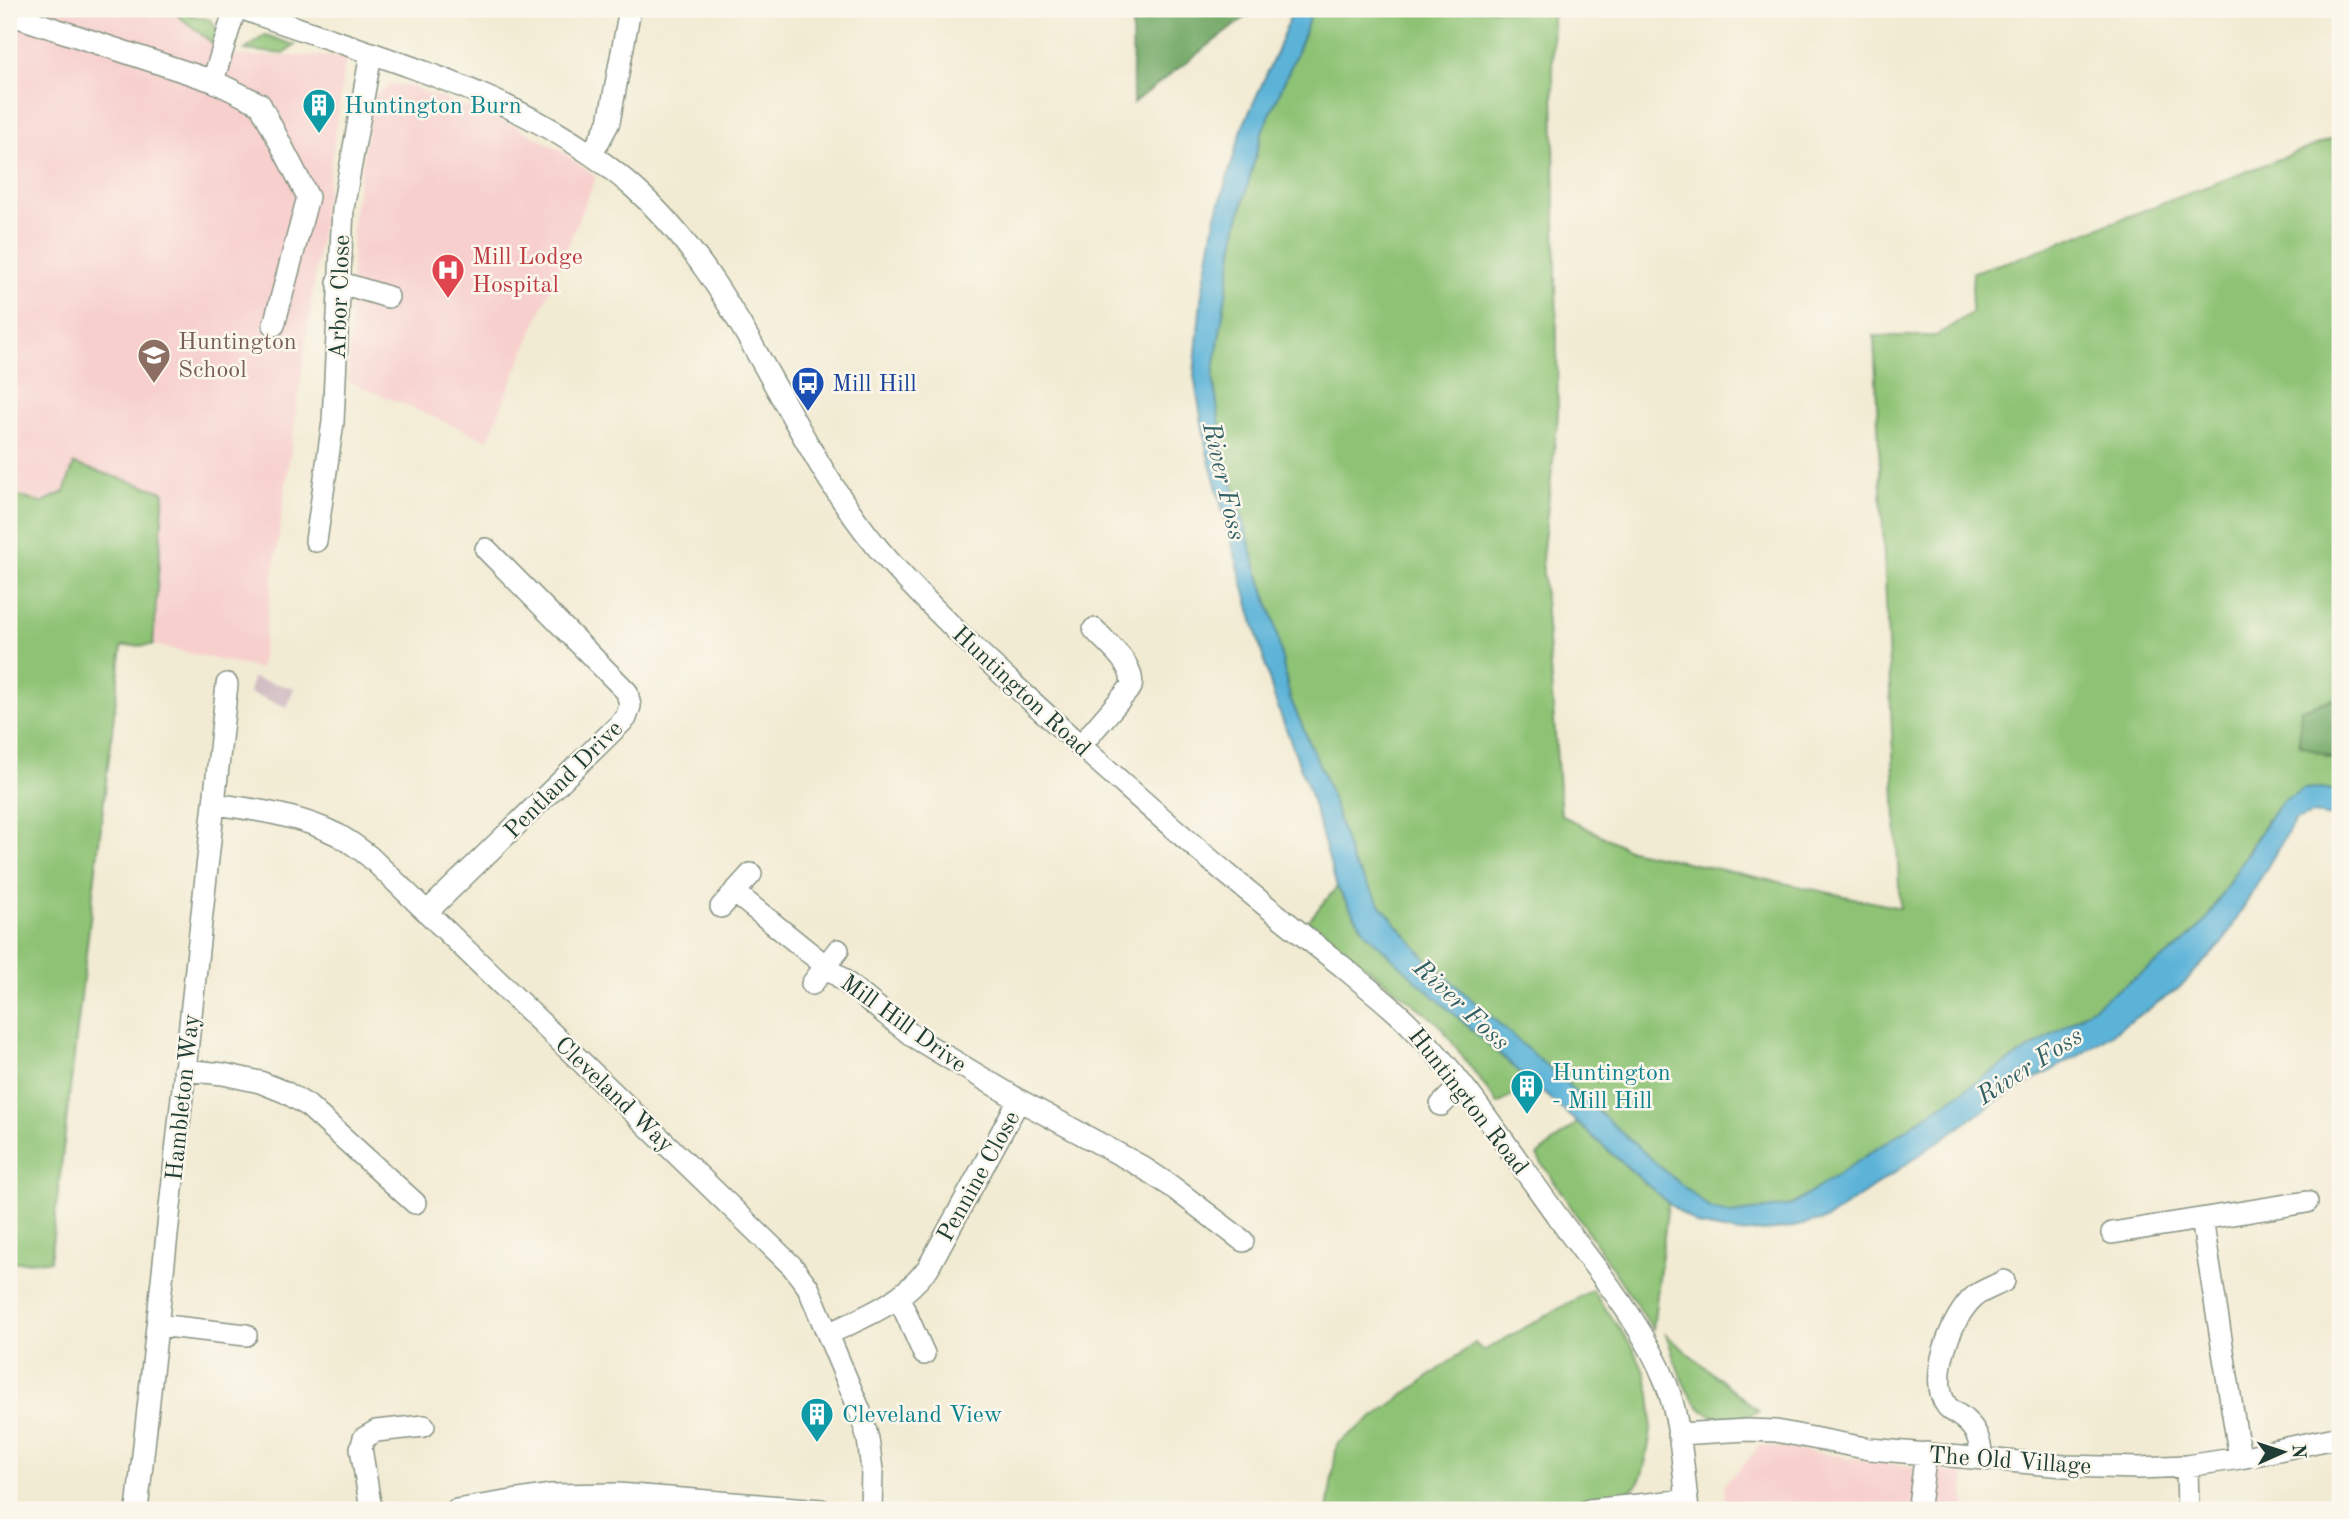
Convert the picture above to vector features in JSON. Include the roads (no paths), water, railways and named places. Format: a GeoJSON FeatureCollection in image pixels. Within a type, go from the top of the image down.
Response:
{"type":"FeatureCollection","features":[{"type":"Feature","properties":{"kind":"street"},"geometry":{"type":"LineString","coordinates":[[213,81],[234,9]]}},
{"type":"Feature","properties":{"kind":"street","name":"Huntington Road"},"geometry":{"type":"LineString","coordinates":[[243,9],[471,90],[513,108],[592,154],[634,187],[668,221],[701,264],[856,519],[887,558],[982,657],[1226,873],[1402,1016],[1443,1061],[1620,1302],[1652,1350],[1668,1390],[1678,1434],[1688,1505]]}},
{"type":"Feature","properties":{"kind":"street"},"geometry":{"type":"LineString","coordinates":[[592,154],[609,122],[630,9]]}},
{"type":"Feature","properties":{"kind":"street"},"geometry":{"type":"LineString","coordinates":[[9,14],[213,81],[260,104],[308,197],[274,325]]}},
{"type":"Feature","properties":{"kind":"street","name":"Arbor Close"},"geometry":{"type":"LineString","coordinates":[[316,541],[333,422],[343,208],[371,54]]}},
{"type":"Feature","properties":{"kind":"street"},"geometry":{"type":"LineString","coordinates":[[338,282],[388,297]]}},
{"type":"Feature","properties":{"kind":"street","name":"Pentland Drive"},"geometry":{"type":"LineString","coordinates":[[427,912],[626,718],[630,706],[627,692],[486,549]]}},
{"type":"Feature","properties":{"kind":"street"},"geometry":{"type":"LineString","coordinates":[[1081,745],[1131,687],[1132,682],[1130,670],[1094,629]]}},
{"type":"Feature","properties":{"kind":"street","name":"Hambleton Way"},"geometry":{"type":"LineString","coordinates":[[137,1510],[227,684]]}},
{"type":"Feature","properties":{"kind":"street","name":"Cleveland Way"},"geometry":{"type":"LineString","coordinates":[[214,804],[276,813],[339,835],[370,857],[792,1266],[808,1287],[860,1411],[868,1439],[872,1470],[871,1510]]}},
{"type":"Feature","properties":{"kind":"street","name":"Mill Hill Drive"},"geometry":{"type":"LineString","coordinates":[[751,874],[728,900],[832,958],[914,1037],[1019,1100]]}},
{"type":"Feature","properties":{"kind":"street","name":"Mill Hill Drive"},"geometry":{"type":"LineString","coordinates":[[811,984],[832,958]]}},
{"type":"Feature","properties":{"kind":"street"},"geometry":{"type":"LineString","coordinates":[[184,1070],[223,1074],[285,1092],[307,1105],[415,1203]]}},
{"type":"Feature","properties":{"kind":"street"},"geometry":{"type":"LineString","coordinates":[[1441,1105],[1461,1085]]}},
{"type":"Feature","properties":{"kind":"street","name":"Pennine Close"},"geometry":{"type":"LineString","coordinates":[[828,1334],[899,1298],[913,1287],[928,1268],[1019,1100],[1139,1165],[1243,1241]]}},
{"type":"Feature","properties":{"kind":"street"},"geometry":{"type":"LineString","coordinates":[[2112,1233],[2307,1202]]}},
{"type":"Feature","properties":{"kind":"street"},"geometry":{"type":"LineString","coordinates":[[2202,1219],[2240,1458]]}},
{"type":"Feature","properties":{"kind":"street"},"geometry":{"type":"LineString","coordinates":[[1982,1458],[1978,1434],[1965,1419],[1948,1408],[1940,1392],[1941,1361],[1953,1323],[1974,1297],[2004,1281]]}},
{"type":"Feature","properties":{"kind":"street"},"geometry":{"type":"LineString","coordinates":[[899,1298],[924,1354]]}},
{"type":"Feature","properties":{"kind":"street"},"geometry":{"type":"LineString","coordinates":[[157,1325],[246,1335]]}},
{"type":"Feature","properties":{"kind":"street"},"geometry":{"type":"LineString","coordinates":[[371,1510],[361,1448],[364,1438],[376,1431],[424,1426]]}},
{"type":"Feature","properties":{"kind":"street","name":"The Old Village"},"geometry":{"type":"LineString","coordinates":[[1678,1434],[1776,1431],[1870,1449],[2095,1467],[2139,1468],[2187,1466],[2240,1458],[2340,1437]]}},
{"type":"Feature","properties":{"kind":"street"},"geometry":{"type":"LineString","coordinates":[[1919,1505],[1926,1453]]}},
{"type":"Feature","properties":{"kind":"street"},"geometry":{"type":"LineString","coordinates":[[2187,1466],[2188,1510]]}},
{"type":"Feature","properties":{"kind":"street"},"geometry":{"type":"LineString","coordinates":[[456,1510],[550,1495],[618,1494],[657,1504],[821,1510]]}},
{"type":"Feature","properties":{"kind":"street"},"geometry":{"type":"LineString","coordinates":[[1589,1510],[1688,1505]]}},
{"type":"Feature","properties":{"kind":"water","name":"River Foss"},"geometry":{"type":"Polygon","coordinates":[[[1293,9],[1313,9],[1261,135],[1237,226],[1213,376],[1224,454],[1274,620],[1290,698],[1327,783],[1352,862],[1382,907],[1427,960],[1710,1208],[1732,1214],[1792,1205],[1990,1073],[2063,1028],[2178,948],[2204,923],[2268,820],[2283,801],[2303,789],[2340,791],[2340,818],[2313,814],[2295,820],[2223,942],[2178,989],[2080,1055],[2004,1096],[1827,1219],[1785,1229],[1739,1233],[1698,1225],[1668,1203],[1366,933],[1337,887],[1309,790],[1274,697],[1208,456],[1194,376],[1201,300],[1215,219],[1243,126],[1293,9]]]}},
{"type":"Feature","properties":{"kind":"place","name":"Huntington Burn"},"geometry":{"type":"Point","coordinates":[319,135]}},
{"type":"Feature","properties":{"kind":"place","name":"Mill Lodge Hospital"},"geometry":{"type":"Point","coordinates":[448,300]}},
{"type":"Feature","properties":{"kind":"place","name":"Huntington School"},"geometry":{"type":"Point","coordinates":[154,385]}},
{"type":"Feature","properties":{"kind":"place","name":"Mill Hill"},"geometry":{"type":"Point","coordinates":[808,413]}},
{"type":"Feature","properties":{"kind":"place","name":"Huntington - Mill Hill"},"geometry":{"type":"Point","coordinates":[1527,1116]}},
{"type":"Feature","properties":{"kind":"place","name":"Cleveland View"},"geometry":{"type":"Point","coordinates":[817,1444]}}]}
